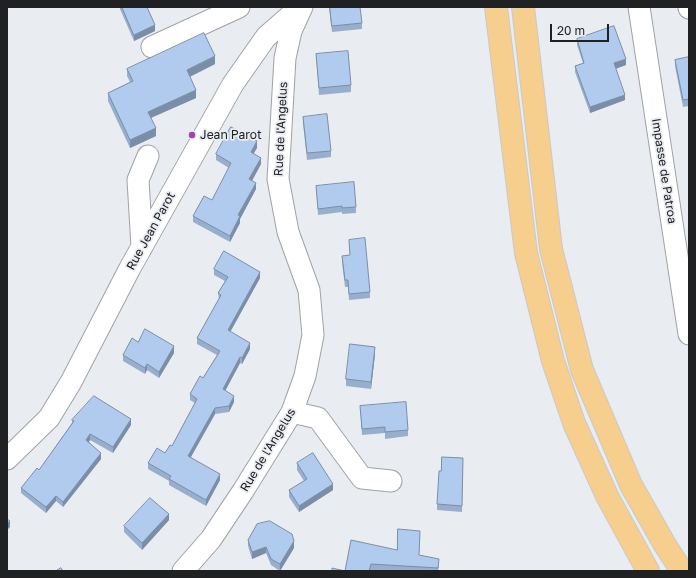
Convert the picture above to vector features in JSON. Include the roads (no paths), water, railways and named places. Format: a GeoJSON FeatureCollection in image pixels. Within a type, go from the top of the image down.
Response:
{"type":"FeatureCollection","features":[{"type":"Feature","properties":{"kind":"highway"},"geometry":{"type":"LineString","coordinates":[[496,7],[526,254],[553,361],[574,423],[604,490],[648,571]]}},
{"type":"Feature","properties":{"kind":"highway"},"geometry":{"type":"LineString","coordinates":[[523,7],[551,249],[582,370],[631,485],[665,545],[682,571]]}},
{"type":"Feature","properties":{"kind":"street"},"geometry":{"type":"LineString","coordinates":[[152,47],[239,7]]}},
{"type":"Feature","properties":{"kind":"street","name":"Rue Jean Parot"},"geometry":{"type":"LineString","coordinates":[[7,459],[49,418],[71,382],[142,247],[233,84],[266,37],[301,7]]}},
{"type":"Feature","properties":{"kind":"street","name":"Rue de l'Angelus"},"geometry":{"type":"LineString","coordinates":[[183,571],[211,539],[292,412],[305,376],[313,335],[309,290],[288,232],[278,179],[285,58],[291,31],[301,7]]}},
{"type":"Feature","properties":{"kind":"street","name":"Impasse de Patroa"},"geometry":{"type":"LineString","coordinates":[[639,7],[689,334]]}},
{"type":"Feature","properties":{"kind":"street"},"geometry":{"type":"LineString","coordinates":[[142,247],[138,180],[148,156]]}},
{"type":"Feature","properties":{"kind":"street"},"geometry":{"type":"LineString","coordinates":[[292,412],[318,418],[362,478],[391,482]]}},
{"type":"Feature","properties":{"kind":"place","name":"Jean Parot"},"geometry":{"type":"Point","coordinates":[192,135]}}]}
